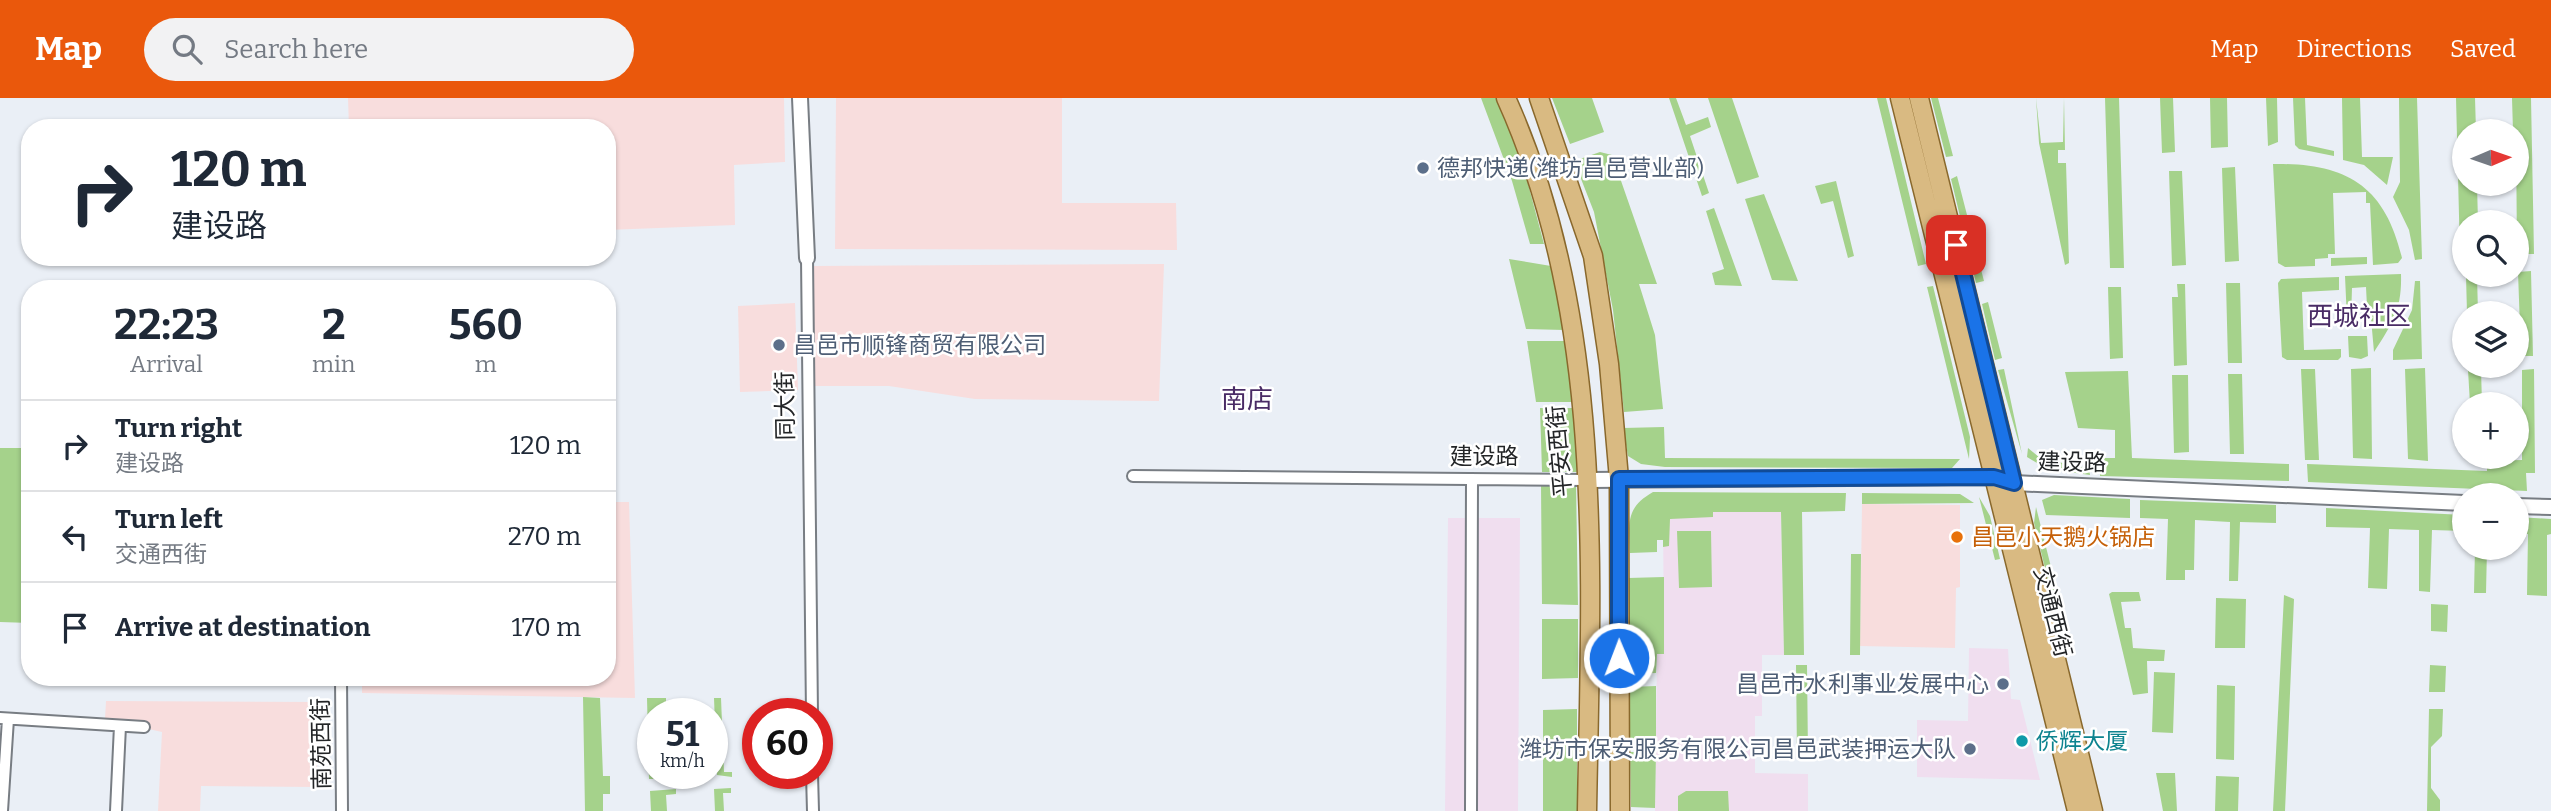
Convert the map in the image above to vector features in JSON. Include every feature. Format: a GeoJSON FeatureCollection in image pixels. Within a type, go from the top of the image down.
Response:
{"type":"FeatureCollection","features":[{"type":"Feature","properties":{"kind":"main road","name":"平安西街"},"geometry":{"type":"LineString","coordinates":[[1506,98],[1521,132],[1559,256],[1573,334],[1588,480],[1587,811]]}},
{"type":"Feature","properties":{"kind":"main road"},"geometry":{"type":"LineString","coordinates":[[1539,98],[1593,256],[1609,364],[1619,479],[1620,811]]}},
{"type":"Feature","properties":{"kind":"main road","name":"交通西街"},"geometry":{"type":"LineString","coordinates":[[1900,98],[2077,811]]}},
{"type":"Feature","properties":{"kind":"main road","name":"交通西街"},"geometry":{"type":"LineString","coordinates":[[1919,98],[2093,811]]}},
{"type":"Feature","properties":{"kind":"street","name":"同大街"},"geometry":{"type":"LineString","coordinates":[[800,98],[807,258],[812,698]]}},
{"type":"Feature","properties":{"kind":"street","name":"建设路"},"geometry":{"type":"LineString","coordinates":[[1133,476],[1588,480],[1994,477],[2014,483],[2452,502]]}},
{"type":"Feature","properties":{"kind":"street"},"geometry":{"type":"LineString","coordinates":[[1471,811],[1472,479]]}},
{"type":"Feature","properties":{"kind":"street"},"geometry":{"type":"LineString","coordinates":[[2529,506],[2551,507]]}},
{"type":"Feature","properties":{"kind":"street","name":"南苑西街"},"geometry":{"type":"LineString","coordinates":[[341,686],[342,811]]}},
{"type":"Feature","properties":{"kind":"street"},"geometry":{"type":"LineString","coordinates":[[2,811],[4,718],[144,727]]}},
{"type":"Feature","properties":{"kind":"street"},"geometry":{"type":"LineString","coordinates":[[116,811],[120,726]]}},
{"type":"Feature","properties":{"kind":"street"},"geometry":{"type":"LineString","coordinates":[[812,789],[813,811]]}},
{"type":"Feature","properties":{"kind":"shaded area"},"geometry":{"type":"Polygon","coordinates":[[[348,98],[784,98],[785,162],[734,165],[735,225],[616,230],[616,119],[349,119],[348,98]]]}},
{"type":"Feature","properties":{"kind":"shaded area"},"geometry":{"type":"Polygon","coordinates":[[[836,98],[1062,98],[1062,203],[1176,203],[1177,250],[835,249],[836,98]]]}},
{"type":"Feature","properties":{"kind":"shaded area"},"geometry":{"type":"Polygon","coordinates":[[[1164,264],[1159,401],[975,399],[889,386],[815,386],[813,266],[1164,264]]]}},
{"type":"Feature","properties":{"kind":"shaded area"},"geometry":{"type":"Polygon","coordinates":[[[795,303],[798,390],[740,392],[738,306],[795,303]]]}},
{"type":"Feature","properties":{"kind":"shaded area"},"geometry":{"type":"Polygon","coordinates":[[[616,502],[629,502],[635,698],[362,693],[362,686],[616,686],[616,502]]]}},
{"type":"Feature","properties":{"kind":"shaded area"},"geometry":{"type":"Polygon","coordinates":[[[1862,504],[1960,505],[1960,587],[1956,588],[1955,648],[1860,646],[1862,504]]]}},
{"type":"Feature","properties":{"kind":"shaded area"},"geometry":{"type":"Polygon","coordinates":[[[1663,512],[1781,512],[1784,655],[1762,655],[1762,716],[1755,716],[1755,773],[1808,774],[1808,811],[1655,811],[1657,654],[1664,653],[1663,512]]]}},
{"type":"Feature","properties":{"kind":"shaded area"},"geometry":{"type":"Polygon","coordinates":[[[1448,518],[1520,518],[1518,811],[1445,811],[1448,518]]]}},
{"type":"Feature","properties":{"kind":"shaded area"},"geometry":{"type":"Polygon","coordinates":[[[1969,648],[2008,649],[2011,699],[2020,700],[2040,780],[1917,777],[1917,720],[1968,721],[1969,648]]]}},
{"type":"Feature","properties":{"kind":"shaded area"},"geometry":{"type":"Polygon","coordinates":[[[106,701],[317,702],[317,787],[201,786],[200,811],[158,811],[162,732],[105,719],[106,701]]]}},
{"type":"Feature","properties":{"kind":"green space"},"geometry":{"type":"Polygon","coordinates":[[[1481,98],[1498,98],[1527,180],[1544,244],[1530,244],[1512,181],[1481,98]]]}},
{"type":"Feature","properties":{"kind":"green space"},"geometry":{"type":"Polygon","coordinates":[[[1552,98],[1592,98],[1604,132],[1570,144],[1552,98]]]}},
{"type":"Feature","properties":{"kind":"green space"},"geometry":{"type":"Polygon","coordinates":[[[1669,98],[1676,98],[1686,125],[1708,117],[1711,127],[1690,136],[1709,193],[1702,196],[1669,98]]]}},
{"type":"Feature","properties":{"kind":"green space"},"geometry":{"type":"Polygon","coordinates":[[[1708,98],[1732,98],[1759,177],[1737,184],[1708,98]]]}},
{"type":"Feature","properties":{"kind":"green space"},"geometry":{"type":"Polygon","coordinates":[[[1877,98],[1886,98],[1926,264],[1918,266],[1877,98]]]}},
{"type":"Feature","properties":{"kind":"green space"},"geometry":{"type":"Polygon","coordinates":[[[1931,98],[1938,98],[1953,156],[1946,157],[1931,98]]]}},
{"type":"Feature","properties":{"kind":"green space"},"geometry":{"type":"Polygon","coordinates":[[[2036,98],[2041,143],[2063,142],[2064,98],[2065,150],[2058,150],[2058,163],[2066,163],[2069,263],[2065,265],[2039,143],[2036,98]]]}},
{"type":"Feature","properties":{"kind":"green space"},"geometry":{"type":"Polygon","coordinates":[[[2105,98],[2119,98],[2124,268],[2110,268],[2105,98]]]}},
{"type":"Feature","properties":{"kind":"green space"},"geometry":{"type":"Polygon","coordinates":[[[2160,98],[2173,98],[2175,152],[2162,153],[2160,98]]]}},
{"type":"Feature","properties":{"kind":"green space"},"geometry":{"type":"Polygon","coordinates":[[[2210,98],[2227,98],[2228,147],[2211,148],[2210,98]]]}},
{"type":"Feature","properties":{"kind":"green space"},"geometry":{"type":"Polygon","coordinates":[[[2266,98],[2277,98],[2278,142],[2268,146],[2266,98]]]}},
{"type":"Feature","properties":{"kind":"green space"},"geometry":{"type":"Polygon","coordinates":[[[2293,98],[2305,98],[2307,145],[2334,151],[2334,156],[2299,149],[2295,145],[2293,98]]]}},
{"type":"Feature","properties":{"kind":"green space"},"geometry":{"type":"Polygon","coordinates":[[[2342,98],[2360,98],[2362,157],[2393,157],[2387,185],[2364,165],[2343,160],[2342,98]]]}},
{"type":"Feature","properties":{"kind":"green space"},"geometry":{"type":"Polygon","coordinates":[[[2399,98],[2417,98],[2422,259],[2415,260],[2409,230],[2393,197],[2400,182],[2399,98]]]}},
{"type":"Feature","properties":{"kind":"green space"},"geometry":{"type":"Polygon","coordinates":[[[2456,98],[2475,98],[2476,119],[2457,119],[2456,98]]]}},
{"type":"Feature","properties":{"kind":"green space"},"geometry":{"type":"Polygon","coordinates":[[[2512,98],[2531,98],[2534,254],[2529,254],[2529,210],[2517,210],[2517,196],[2529,196],[2529,119],[2513,119],[2512,98]]]}},
{"type":"Feature","properties":{"kind":"green space"},"geometry":{"type":"Polygon","coordinates":[[[1600,152],[1612,155],[1657,284],[1639,284],[1655,335],[1663,409],[1624,412],[1613,310],[1594,212],[1574,161],[1600,152]]]}},
{"type":"Feature","properties":{"kind":"green space"},"geometry":{"type":"Polygon","coordinates":[[[2273,164],[2322,168],[2342,174],[2359,184],[2373,196],[2385,213],[2395,233],[2402,258],[2398,263],[2373,265],[2370,203],[2366,203],[2366,192],[2333,193],[2335,254],[2328,254],[2328,258],[2315,259],[2315,266],[2285,267],[2278,263],[2273,164]]]}},
{"type":"Feature","properties":{"kind":"green space"},"geometry":{"type":"Polygon","coordinates":[[[2235,167],[2239,261],[2225,262],[2222,168],[2235,167]]]}},
{"type":"Feature","properties":{"kind":"green space"},"geometry":{"type":"Polygon","coordinates":[[[2169,171],[2182,171],[2186,265],[2172,266],[2169,171]]]}},
{"type":"Feature","properties":{"kind":"green space"},"geometry":{"type":"Polygon","coordinates":[[[1957,176],[1984,281],[1976,283],[1951,179],[1957,176]]]}},
{"type":"Feature","properties":{"kind":"green space"},"geometry":{"type":"Polygon","coordinates":[[[1836,181],[1854,256],[1848,258],[1833,201],[1821,204],[1815,186],[1836,181]]]}},
{"type":"Feature","properties":{"kind":"green space"},"geometry":{"type":"Polygon","coordinates":[[[1764,194],[1798,281],[1772,280],[1745,199],[1764,194]]]}},
{"type":"Feature","properties":{"kind":"green space"},"geometry":{"type":"Polygon","coordinates":[[[2458,196],[2477,196],[2478,210],[2459,210],[2458,196]]]}},
{"type":"Feature","properties":{"kind":"green space"},"geometry":{"type":"Polygon","coordinates":[[[1714,208],[1742,286],[1715,285],[1712,273],[1724,269],[1706,211],[1714,208]]]}},
{"type":"Feature","properties":{"kind":"green space"},"geometry":{"type":"Polygon","coordinates":[[[2367,257],[2367,264],[2331,266],[2331,258],[2367,257]]]}},
{"type":"Feature","properties":{"kind":"green space"},"geometry":{"type":"Polygon","coordinates":[[[1509,259],[1551,266],[1564,330],[1526,329],[1509,259]]]}},
{"type":"Feature","properties":{"kind":"green space"},"geometry":{"type":"Polygon","coordinates":[[[2529,271],[2533,356],[2529,356],[2529,301],[2519,301],[2519,287],[2529,287],[2529,271]]]}},
{"type":"Feature","properties":{"kind":"green space"},"geometry":{"type":"Polygon","coordinates":[[[2401,274],[2400,297],[2395,315],[2374,352],[2366,287],[2352,288],[2351,319],[2347,320],[2345,276],[2401,274]]]}},
{"type":"Feature","properties":{"kind":"green space"},"geometry":{"type":"Polygon","coordinates":[[[2339,277],[2339,290],[2302,292],[2304,350],[2341,349],[2341,357],[2338,360],[2287,360],[2282,357],[2278,283],[2281,279],[2339,277]]]}},
{"type":"Feature","properties":{"kind":"green space"},"geometry":{"type":"Polygon","coordinates":[[[2415,281],[2420,281],[2422,359],[2393,360],[2393,350],[2412,310],[2415,281]]]}},
{"type":"Feature","properties":{"kind":"green space"},"geometry":{"type":"Polygon","coordinates":[[[2226,283],[2240,283],[2242,363],[2228,363],[2226,283]]]}},
{"type":"Feature","properties":{"kind":"green space"},"geometry":{"type":"Polygon","coordinates":[[[2177,284],[2185,284],[2187,365],[2174,366],[2172,297],[2178,297],[2177,284]]]}},
{"type":"Feature","properties":{"kind":"green space"},"geometry":{"type":"Polygon","coordinates":[[[1933,286],[1970,437],[1969,459],[1927,287],[1933,286]]]}},
{"type":"Feature","properties":{"kind":"green space"},"geometry":{"type":"Polygon","coordinates":[[[2108,287],[2121,287],[2123,358],[2110,359],[2108,287]]]}},
{"type":"Feature","properties":{"kind":"green space"},"geometry":{"type":"Polygon","coordinates":[[[2466,287],[2477,287],[2478,301],[2467,301],[2466,287]]]}},
{"type":"Feature","properties":{"kind":"green space"},"geometry":{"type":"Polygon","coordinates":[[[1988,302],[2002,358],[1995,360],[1982,304],[1988,302]]]}},
{"type":"Feature","properties":{"kind":"green space"},"geometry":{"type":"Polygon","coordinates":[[[2348,336],[2367,336],[2368,356],[2361,359],[2349,357],[2348,336]]]}},
{"type":"Feature","properties":{"kind":"green space"},"geometry":{"type":"Polygon","coordinates":[[[1527,341],[1565,341],[1572,402],[1536,402],[1527,341]]]}},
{"type":"Feature","properties":{"kind":"green space"},"geometry":{"type":"Polygon","coordinates":[[[2371,368],[2372,459],[2353,458],[2351,369],[2371,368]]]}},
{"type":"Feature","properties":{"kind":"green space"},"geometry":{"type":"Polygon","coordinates":[[[2425,368],[2428,461],[2408,459],[2405,369],[2425,368]]]}},
{"type":"Feature","properties":{"kind":"green space"},"geometry":{"type":"Polygon","coordinates":[[[2004,369],[2022,454],[1998,370],[2004,369]]]}},
{"type":"Feature","properties":{"kind":"green space"},"geometry":{"type":"Polygon","coordinates":[[[2301,369],[2315,369],[2319,460],[2305,460],[2301,369]]]}},
{"type":"Feature","properties":{"kind":"green space"},"geometry":{"type":"Polygon","coordinates":[[[2529,369],[2534,369],[2535,473],[2526,473],[2527,483],[2452,483],[2452,488],[2308,482],[2307,464],[2487,471],[2529,469],[2529,392],[2522,392],[2522,378],[2529,378],[2529,369]]]}},
{"type":"Feature","properties":{"kind":"green space"},"geometry":{"type":"Polygon","coordinates":[[[2128,371],[2132,458],[2289,464],[2289,481],[2100,476],[2100,458],[2115,458],[2115,430],[2078,428],[2065,372],[2128,371]]]}},
{"type":"Feature","properties":{"kind":"green space"},"geometry":{"type":"Polygon","coordinates":[[[2228,374],[2242,374],[2244,454],[2230,454],[2228,374]]]}},
{"type":"Feature","properties":{"kind":"green space"},"geometry":{"type":"Polygon","coordinates":[[[2172,375],[2188,375],[2189,452],[2174,453],[2172,375]]]}},
{"type":"Feature","properties":{"kind":"green space"},"geometry":{"type":"Polygon","coordinates":[[[2468,378],[2481,378],[2482,392],[2469,392],[2468,378]]]}},
{"type":"Feature","properties":{"kind":"green space"},"geometry":{"type":"Polygon","coordinates":[[[1540,408],[1573,408],[1579,472],[1542,472],[1540,408]]]}},
{"type":"Feature","properties":{"kind":"green space"},"geometry":{"type":"Polygon","coordinates":[[[1664,427],[1665,458],[1960,459],[1952,468],[1665,467],[1641,464],[1628,456],[1623,428],[1664,427]]]}},
{"type":"Feature","properties":{"kind":"green space"},"geometry":{"type":"Polygon","coordinates":[[[0,448],[21,448],[21,623],[0,622],[0,448]]]}},
{"type":"Feature","properties":{"kind":"green space"},"geometry":{"type":"Polygon","coordinates":[[[2028,448],[2040,458],[2089,469],[2090,475],[2047,469],[2027,457],[2028,448]]]}},
{"type":"Feature","properties":{"kind":"green space"},"geometry":{"type":"Polygon","coordinates":[[[1541,484],[1576,484],[1578,605],[1542,604],[1541,484]]]}},
{"type":"Feature","properties":{"kind":"green space"},"geometry":{"type":"Polygon","coordinates":[[[1653,492],[1846,493],[1845,511],[1802,512],[1804,655],[1784,655],[1781,512],[1713,512],[1713,517],[1670,519],[1669,546],[1663,547],[1663,540],[1657,540],[1657,552],[1630,553],[1629,525],[1633,510],[1653,492]]]}},
{"type":"Feature","properties":{"kind":"green space"},"geometry":{"type":"Polygon","coordinates":[[[1862,493],[1960,494],[1974,503],[1862,504],[1862,493]]]}},
{"type":"Feature","properties":{"kind":"green space"},"geometry":{"type":"Polygon","coordinates":[[[2054,495],[2130,499],[2130,518],[2046,515],[2042,500],[2054,495]]]}},
{"type":"Feature","properties":{"kind":"green space"},"geometry":{"type":"Polygon","coordinates":[[[1979,497],[1990,516],[2000,559],[1995,560],[1979,497]]]}},
{"type":"Feature","properties":{"kind":"green space"},"geometry":{"type":"Polygon","coordinates":[[[2140,500],[2276,505],[2276,523],[2240,522],[2238,581],[2229,581],[2230,522],[2195,520],[2194,570],[2185,570],[2185,580],[2166,580],[2168,519],[2140,518],[2140,500]]]}},
{"type":"Feature","properties":{"kind":"green space"},"geometry":{"type":"Polygon","coordinates":[[[2036,507],[2059,599],[2053,601],[2034,523],[2036,507]]]}},
{"type":"Feature","properties":{"kind":"green space"},"geometry":{"type":"Polygon","coordinates":[[[2326,508],[2452,514],[2452,531],[2432,530],[2430,592],[2419,591],[2419,530],[2389,529],[2387,589],[2368,588],[2370,528],[2326,527],[2326,508]]]}},
{"type":"Feature","properties":{"kind":"green space"},"geometry":{"type":"Polygon","coordinates":[[[2529,518],[2551,519],[2551,534],[2547,535],[2547,596],[2527,595],[2529,518]]]}},
{"type":"Feature","properties":{"kind":"green space"},"geometry":{"type":"Polygon","coordinates":[[[1677,531],[1711,531],[1712,587],[1679,588],[1677,531]]]}},
{"type":"Feature","properties":{"kind":"green space"},"geometry":{"type":"Polygon","coordinates":[[[1851,554],[1861,554],[1860,655],[1850,655],[1851,554]]]}},
{"type":"Feature","properties":{"kind":"green space"},"geometry":{"type":"Polygon","coordinates":[[[2475,560],[2487,560],[2486,593],[2474,593],[2475,560]]]}},
{"type":"Feature","properties":{"kind":"green space"},"geometry":{"type":"Polygon","coordinates":[[[1664,577],[1664,654],[1657,654],[1656,673],[1627,674],[1628,578],[1664,577]]]}},
{"type":"Feature","properties":{"kind":"green space"},"geometry":{"type":"Polygon","coordinates":[[[2139,592],[2141,601],[2121,602],[2125,628],[2131,628],[2133,648],[2165,650],[2164,661],[2147,661],[2148,693],[2133,695],[2109,594],[2139,592]]]}},
{"type":"Feature","properties":{"kind":"green space"},"geometry":{"type":"Polygon","coordinates":[[[2284,595],[2294,599],[2285,811],[2273,811],[2284,595]]]}},
{"type":"Feature","properties":{"kind":"green space"},"geometry":{"type":"Polygon","coordinates":[[[2216,598],[2246,599],[2245,648],[2215,648],[2216,598]]]}},
{"type":"Feature","properties":{"kind":"green space"},"geometry":{"type":"Polygon","coordinates":[[[2431,604],[2448,605],[2447,632],[2431,631],[2431,604]]]}},
{"type":"Feature","properties":{"kind":"green space"},"geometry":{"type":"Polygon","coordinates":[[[1542,619],[1578,619],[1578,678],[1542,679],[1542,619]]]}},
{"type":"Feature","properties":{"kind":"green space"},"geometry":{"type":"Polygon","coordinates":[[[1796,665],[1807,665],[1808,756],[1797,756],[1796,665]]]}},
{"type":"Feature","properties":{"kind":"green space"},"geometry":{"type":"Polygon","coordinates":[[[2430,665],[2446,666],[2445,692],[2429,692],[2430,665]]]}},
{"type":"Feature","properties":{"kind":"green space"},"geometry":{"type":"Polygon","coordinates":[[[2154,672],[2175,673],[2173,733],[2152,732],[2154,672]]]}},
{"type":"Feature","properties":{"kind":"green space"},"geometry":{"type":"Polygon","coordinates":[[[2217,685],[2235,686],[2234,760],[2216,759],[2217,685]]]}},
{"type":"Feature","properties":{"kind":"green space"},"geometry":{"type":"Polygon","coordinates":[[[1656,686],[1656,740],[1629,740],[1630,687],[1656,686]]]}},
{"type":"Feature","properties":{"kind":"green space"},"geometry":{"type":"Polygon","coordinates":[[[583,697],[600,698],[603,776],[610,776],[610,794],[603,794],[603,811],[585,811],[583,697]]]}},
{"type":"Feature","properties":{"kind":"green space"},"geometry":{"type":"Polygon","coordinates":[[[1577,709],[1577,811],[1543,811],[1543,710],[1577,709]]]}},
{"type":"Feature","properties":{"kind":"green space"},"geometry":{"type":"Polygon","coordinates":[[[2429,709],[2443,709],[2442,736],[2431,747],[2431,788],[2440,800],[2440,811],[2427,811],[2429,709]]]}},
{"type":"Feature","properties":{"kind":"green space"},"geometry":{"type":"Polygon","coordinates":[[[1630,752],[1656,752],[1655,808],[1631,807],[1630,752]]]}},
{"type":"Feature","properties":{"kind":"green space"},"geometry":{"type":"Polygon","coordinates":[[[2156,773],[2175,773],[2177,811],[2163,811],[2156,773]]]}},
{"type":"Feature","properties":{"kind":"green space"},"geometry":{"type":"Polygon","coordinates":[[[2216,776],[2239,777],[2238,811],[2215,811],[2216,776]]]}},
{"type":"Feature","properties":{"kind":"green space"},"geometry":{"type":"Polygon","coordinates":[[[731,788],[731,793],[723,793],[724,811],[715,811],[714,789],[731,788]]]}},
{"type":"Feature","properties":{"kind":"green space"},"geometry":{"type":"Polygon","coordinates":[[[676,789],[676,794],[666,795],[667,811],[651,811],[650,791],[676,789]]]}},
{"type":"Feature","properties":{"kind":"green space"},"geometry":{"type":"Polygon","coordinates":[[[1686,791],[1728,791],[1729,811],[1678,811],[1678,796],[1686,791]]]}},
{"type":"Feature","properties":{"kind":"place","name":"德邦快递(潍坊昌邑营业部)"},"geometry":{"type":"Point","coordinates":[1423,168]}},
{"type":"Feature","properties":{"kind":"place","name":"昌邑市顺锋商贸有限公司"},"geometry":{"type":"Point","coordinates":[779,345]}},
{"type":"Feature","properties":{"kind":"place","name":"昌邑小天鹅火锅店"},"geometry":{"type":"Point","coordinates":[1957,537]}},
{"type":"Feature","properties":{"kind":"place","name":"昌邑市水利事业发展中心"},"geometry":{"type":"Point","coordinates":[2003,684]}},
{"type":"Feature","properties":{"kind":"place","name":"侨辉大厦"},"geometry":{"type":"Point","coordinates":[2022,741]}},
{"type":"Feature","properties":{"kind":"place","name":"潍坊市保安服务有限公司昌邑武装押运大队"},"geometry":{"type":"Point","coordinates":[1970,749]}},
{"type":"Feature","properties":{"kind":"district","name":"西城社区"},"geometry":{"type":"Point","coordinates":[2359,316]}},
{"type":"Feature","properties":{"kind":"district","name":"南店"},"geometry":{"type":"Point","coordinates":[1247,399]}},
{"type":"Feature","properties":{"kind":"route"},"geometry":{"type":"LineString","coordinates":[[1619,658],[1619,479],[1994,477],[2014,483],[1956,245]]}}]}
